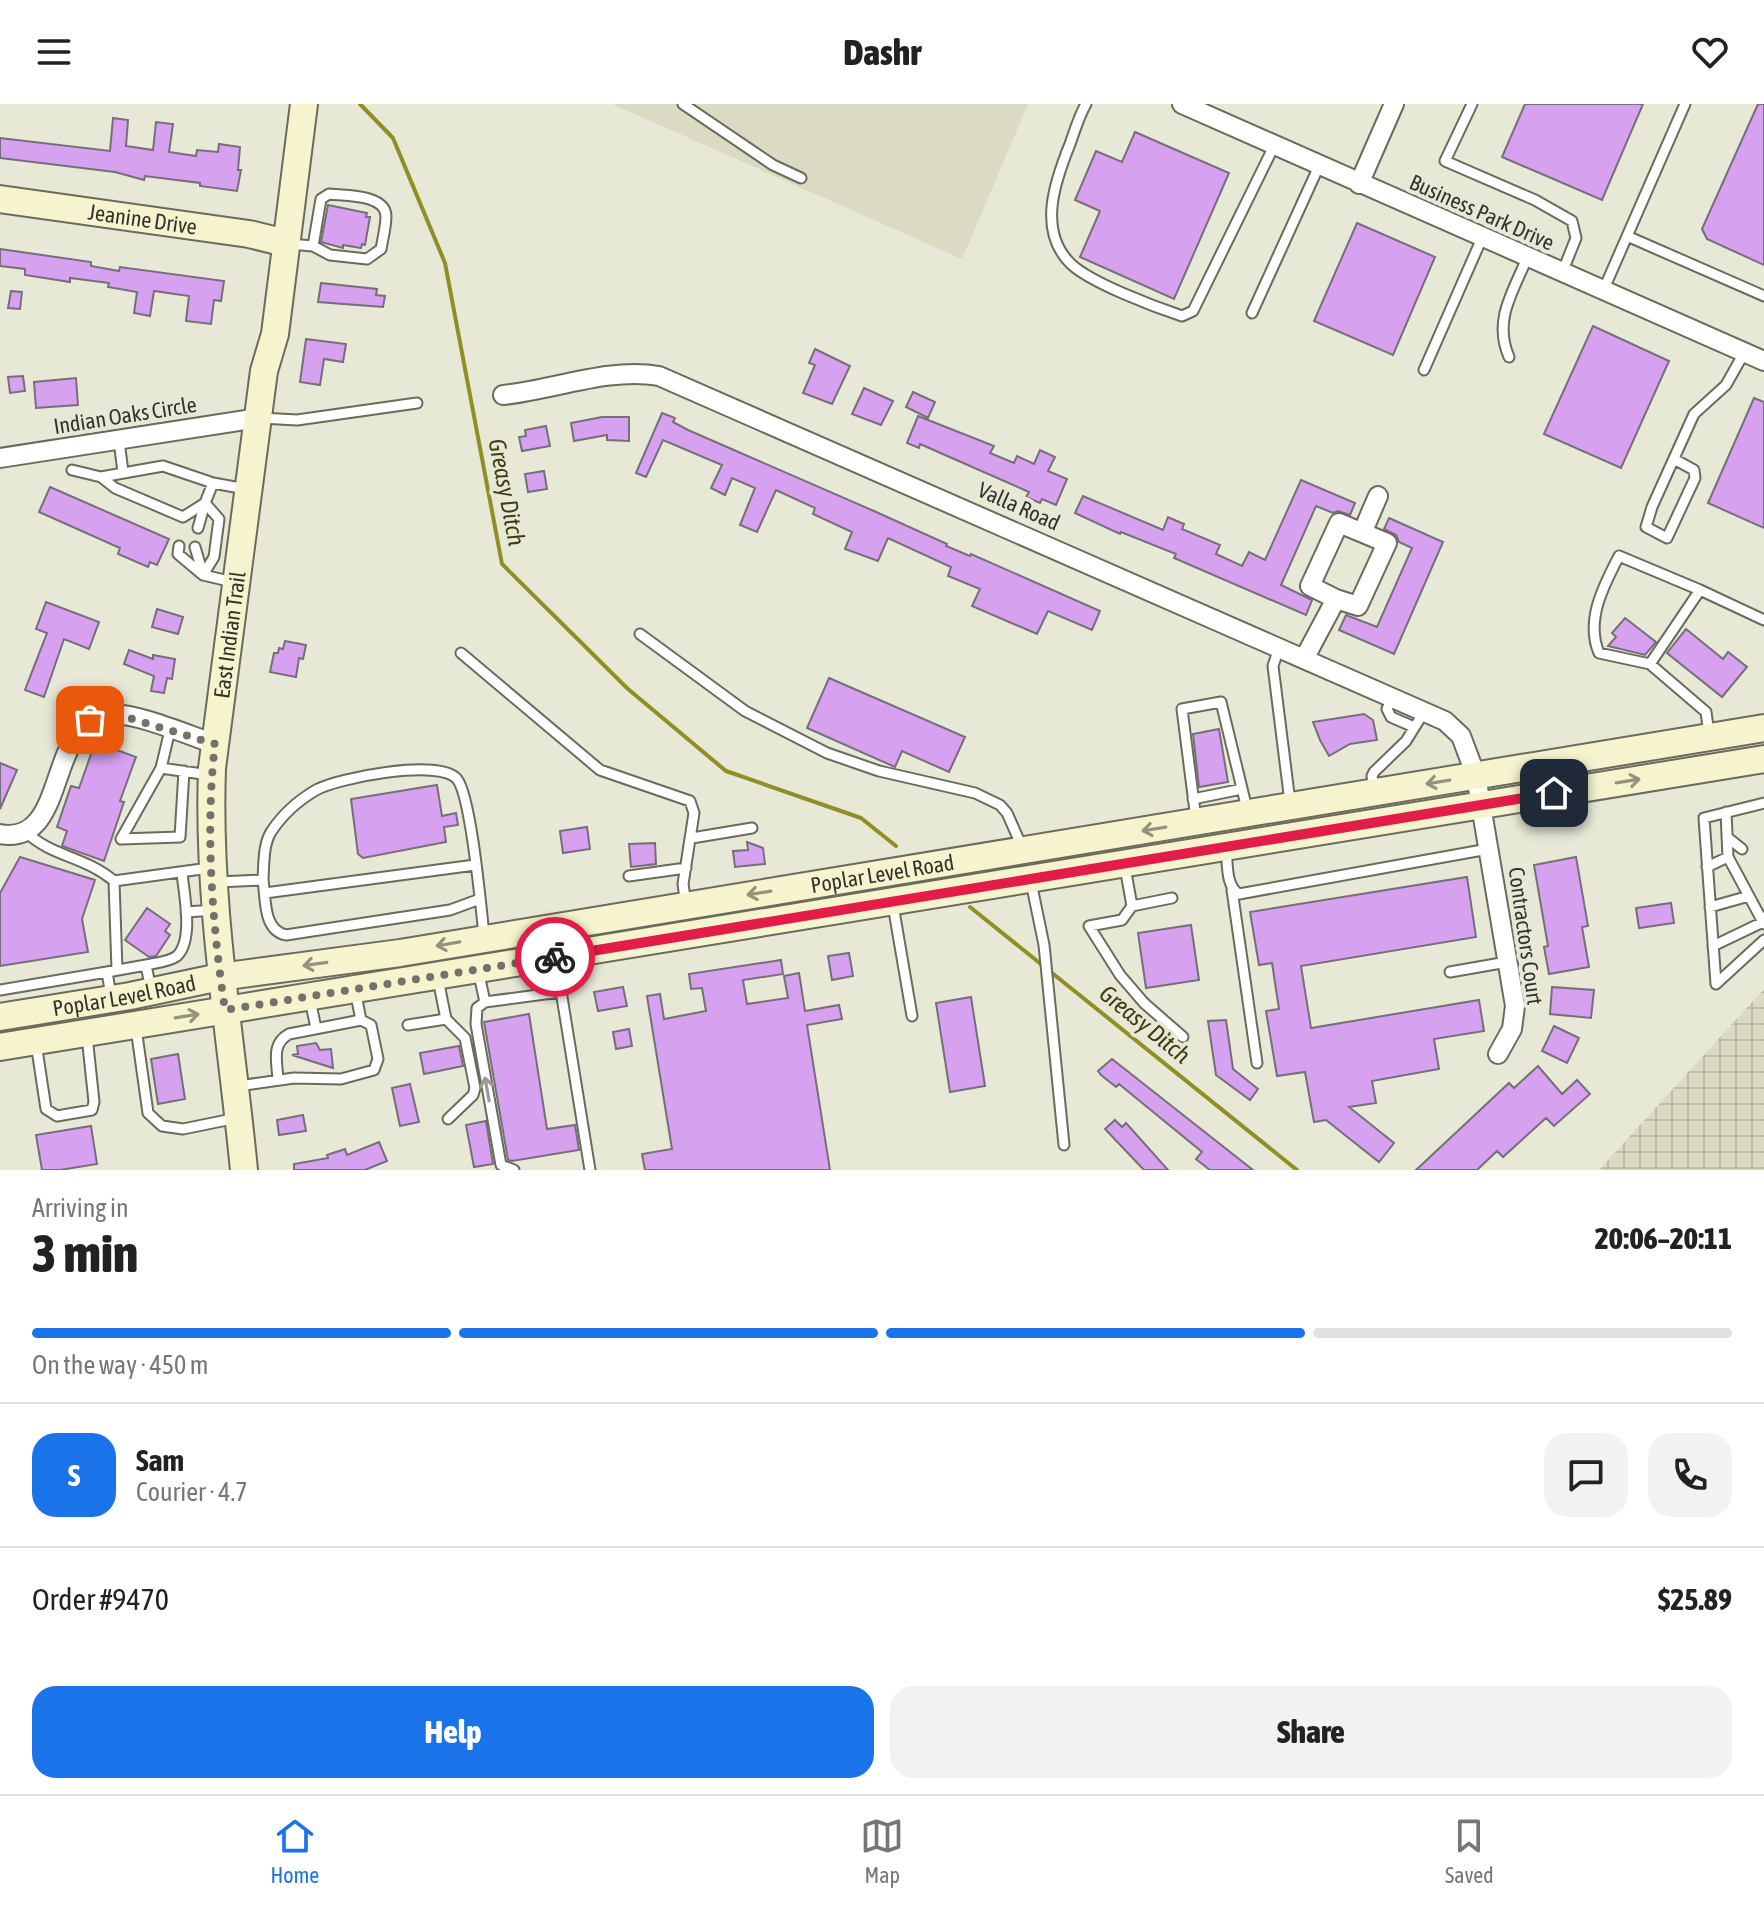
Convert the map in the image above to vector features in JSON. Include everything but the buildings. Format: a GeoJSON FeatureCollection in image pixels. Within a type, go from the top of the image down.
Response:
{"type":"FeatureCollection","features":[{"type":"Feature","properties":{"kind":"main road","name":"East Indian Trail"},"geometry":{"type":"LineString","coordinates":[[244,1170],[220,977],[212,875],[212,776],[264,371],[275,334],[304,104]]}},
{"type":"Feature","properties":{"kind":"main road","name":"Jeanine Drive"},"geometry":{"type":"LineString","coordinates":[[0,199],[249,234],[286,243]]}},
{"type":"Feature","properties":{"kind":"main road","name":"Poplar Level Road"},"geometry":{"type":"LineString","coordinates":[[0,1017],[111,1000],[220,977],[485,938],[1023,850],[1245,801],[1290,806],[1764,728]]}},
{"type":"Feature","properties":{"kind":"main road","name":"Poplar Level Road"},"geometry":{"type":"LineString","coordinates":[[0,1047],[1764,759]]}},
{"type":"Feature","properties":{"kind":"street","name":"Business Park Drive"},"geometry":{"type":"LineString","coordinates":[[1182,104],[1764,361]]}},
{"type":"Feature","properties":{"kind":"street"},"geometry":{"type":"LineString","coordinates":[[1359,184],[1394,104]]}},
{"type":"Feature","properties":{"kind":"street","name":"Valla Road"},"geometry":{"type":"LineString","coordinates":[[503,395],[582,380],[638,374],[659,376],[1392,698],[1419,719],[1455,729],[1469,754],[1476,776]]}},
{"type":"Feature","properties":{"kind":"street","name":"Indian Oaks Circle"},"geometry":{"type":"LineString","coordinates":[[0,458],[258,418]]}},
{"type":"Feature","properties":{"kind":"street"},"geometry":{"type":"LineString","coordinates":[[1363,531],[1378,496]]}},
{"type":"Feature","properties":{"kind":"street"},"geometry":{"type":"LineString","coordinates":[[1339,523],[1363,531],[1387,543],[1358,606],[1310,586],[1339,523]]}},
{"type":"Feature","properties":{"kind":"street"},"geometry":{"type":"LineString","coordinates":[[1304,659],[1336,599]]}},
{"type":"Feature","properties":{"kind":"street"},"geometry":{"type":"LineString","coordinates":[[1,837],[25,831],[40,819],[73,738],[90,720],[116,714],[215,744]]}},
{"type":"Feature","properties":{"kind":"street","name":"Contractors Court"},"geometry":{"type":"LineString","coordinates":[[1476,776],[1515,1006],[1512,1029],[1498,1054]]}},
{"type":"Feature","properties":{"kind":"lane"},"geometry":{"type":"LineString","coordinates":[[683,104],[773,165],[801,178]]}},
{"type":"Feature","properties":{"kind":"lane"},"geometry":{"type":"LineString","coordinates":[[1086,104],[1055,180],[1051,224],[1056,241],[1070,263],[1092,278],[1182,316],[1193,311],[1274,146]]}},
{"type":"Feature","properties":{"kind":"lane"},"geometry":{"type":"LineString","coordinates":[[1472,104],[1445,161],[1535,200],[1572,221],[1576,238],[1562,273]]}},
{"type":"Feature","properties":{"kind":"lane"},"geometry":{"type":"LineString","coordinates":[[1603,291],[1685,104]]}},
{"type":"Feature","properties":{"kind":"lane"},"geometry":{"type":"LineString","coordinates":[[1252,313],[1319,166]]}},
{"type":"Feature","properties":{"kind":"lane"},"geometry":{"type":"LineString","coordinates":[[286,243],[313,246],[330,255],[367,259],[381,249],[386,213],[375,201],[329,194],[321,199],[313,246]]}},
{"type":"Feature","properties":{"kind":"lane"},"geometry":{"type":"LineString","coordinates":[[1627,236],[1764,296]]}},
{"type":"Feature","properties":{"kind":"lane"},"geometry":{"type":"LineString","coordinates":[[1424,370],[1482,238]]}},
{"type":"Feature","properties":{"kind":"lane"},"geometry":{"type":"LineString","coordinates":[[1509,357],[1501,326],[1503,315],[1527,258]]}},
{"type":"Feature","properties":{"kind":"lane"},"geometry":{"type":"LineString","coordinates":[[1674,459],[1694,470],[1695,478],[1667,538],[1646,527],[1674,459],[1694,414],[1726,385],[1744,353]]}},
{"type":"Feature","properties":{"kind":"lane"},"geometry":{"type":"LineString","coordinates":[[258,418],[297,420],[417,403]]}},
{"type":"Feature","properties":{"kind":"lane"},"geometry":{"type":"LineString","coordinates":[[119,441],[123,472]]}},
{"type":"Feature","properties":{"kind":"lane"},"geometry":{"type":"LineString","coordinates":[[101,477],[163,466],[213,483],[249,489]]}},
{"type":"Feature","properties":{"kind":"lane"},"geometry":{"type":"LineString","coordinates":[[72,470],[101,477],[115,488],[182,522],[205,503]]}},
{"type":"Feature","properties":{"kind":"lane"},"geometry":{"type":"LineString","coordinates":[[198,528],[213,483]]}},
{"type":"Feature","properties":{"kind":"lane"},"geometry":{"type":"LineString","coordinates":[[203,575],[214,557],[219,519],[205,503]]}},
{"type":"Feature","properties":{"kind":"lane"},"geometry":{"type":"LineString","coordinates":[[179,546],[178,554],[203,575],[236,582]]}},
{"type":"Feature","properties":{"kind":"lane"},"geometry":{"type":"LineString","coordinates":[[195,547],[203,575]]}},
{"type":"Feature","properties":{"kind":"lane"},"geometry":{"type":"LineString","coordinates":[[1710,737],[1706,712],[1650,664],[1599,653],[1593,639],[1598,602],[1619,556],[1764,620]]}},
{"type":"Feature","properties":{"kind":"lane"},"geometry":{"type":"LineString","coordinates":[[1650,664],[1700,590]]}},
{"type":"Feature","properties":{"kind":"lane"},"geometry":{"type":"LineString","coordinates":[[640,634],[745,711],[827,753],[879,771],[975,793],[1000,805],[1007,813],[1023,850]]}},
{"type":"Feature","properties":{"kind":"lane"},"geometry":{"type":"LineString","coordinates":[[1279,648],[1273,666],[1290,806]]}},
{"type":"Feature","properties":{"kind":"lane"},"geometry":{"type":"LineString","coordinates":[[461,653],[600,770],[690,801],[694,813],[683,884],[686,905]]}},
{"type":"Feature","properties":{"kind":"lane"},"geometry":{"type":"LineString","coordinates":[[1194,810],[1182,709],[1221,702],[1245,801]]}},
{"type":"Feature","properties":{"kind":"lane"},"geometry":{"type":"LineString","coordinates":[[1374,792],[1374,772],[1406,741],[1419,719]]}},
{"type":"Feature","properties":{"kind":"lane"},"geometry":{"type":"LineString","coordinates":[[170,730],[161,768],[121,839],[180,837],[184,771]]}},
{"type":"Feature","properties":{"kind":"lane"},"geometry":{"type":"LineString","coordinates":[[161,768],[212,776]]}},
{"type":"Feature","properties":{"kind":"lane"},"geometry":{"type":"LineString","coordinates":[[480,899],[450,910],[286,935],[276,933],[269,922],[263,880],[266,844],[289,810],[334,782],[427,768],[448,772],[458,780],[469,818],[475,865],[480,899],[485,938]]}},
{"type":"Feature","properties":{"kind":"lane"},"geometry":{"type":"LineString","coordinates":[[1764,804],[1704,818],[1716,984],[1764,940]]}},
{"type":"Feature","properties":{"kind":"lane"},"geometry":{"type":"LineString","coordinates":[[1713,946],[1764,921],[1728,857],[1726,812]]}},
{"type":"Feature","properties":{"kind":"lane"},"geometry":{"type":"LineString","coordinates":[[692,838],[752,828]]}},
{"type":"Feature","properties":{"kind":"lane"},"geometry":{"type":"LineString","coordinates":[[25,831],[38,845],[99,868],[114,881],[182,873],[263,880]]}},
{"type":"Feature","properties":{"kind":"lane"},"geometry":{"type":"LineString","coordinates":[[1727,837],[1742,849]]}},
{"type":"Feature","properties":{"kind":"lane"},"geometry":{"type":"LineString","coordinates":[[1226,847],[1257,1063]]}},
{"type":"Feature","properties":{"kind":"lane"},"geometry":{"type":"LineString","coordinates":[[1232,890],[1239,894],[1488,849]]}},
{"type":"Feature","properties":{"kind":"lane"},"geometry":{"type":"LineString","coordinates":[[1707,867],[1728,857]]}},
{"type":"Feature","properties":{"kind":"lane"},"geometry":{"type":"LineString","coordinates":[[1124,863],[1132,906]]}},
{"type":"Feature","properties":{"kind":"lane"},"geometry":{"type":"LineString","coordinates":[[265,893],[475,865]]}},
{"type":"Feature","properties":{"kind":"lane"},"geometry":{"type":"LineString","coordinates":[[629,876],[686,868]]}},
{"type":"Feature","properties":{"kind":"lane"},"geometry":{"type":"LineString","coordinates":[[0,990],[176,957],[184,945],[186,912],[182,873]]}},
{"type":"Feature","properties":{"kind":"lane"},"geometry":{"type":"LineString","coordinates":[[1031,878],[1045,950],[1064,1145]]}},
{"type":"Feature","properties":{"kind":"lane"},"geometry":{"type":"LineString","coordinates":[[111,1000],[114,881]]}},
{"type":"Feature","properties":{"kind":"lane"},"geometry":{"type":"LineString","coordinates":[[1710,907],[1749,896]]}},
{"type":"Feature","properties":{"kind":"lane"},"geometry":{"type":"LineString","coordinates":[[1172,898],[1132,906],[1122,920],[1089,926],[1120,975],[1144,1003],[1183,1037]]}},
{"type":"Feature","properties":{"kind":"lane"},"geometry":{"type":"LineString","coordinates":[[892,901],[912,1016]]}},
{"type":"Feature","properties":{"kind":"lane"},"geometry":{"type":"LineString","coordinates":[[186,912],[215,910]]}},
{"type":"Feature","properties":{"kind":"lane"},"geometry":{"type":"LineString","coordinates":[[556,957],[590,1170]]}},
{"type":"Feature","properties":{"kind":"lane"},"geometry":{"type":"LineString","coordinates":[[1450,972],[1507,962]]}},
{"type":"Feature","properties":{"kind":"lane"},"geometry":{"type":"LineString","coordinates":[[146,965],[151,992]]}},
{"type":"Feature","properties":{"kind":"lane"},"geometry":{"type":"LineString","coordinates":[[478,969],[485,1002]]}},
{"type":"Feature","properties":{"kind":"lane"},"geometry":{"type":"LineString","coordinates":[[438,976],[446,1019],[465,1038],[475,1088],[473,1095],[448,1119]]}},
{"type":"Feature","properties":{"kind":"lane"},"geometry":{"type":"LineString","coordinates":[[355,989],[361,1020]]}},
{"type":"Feature","properties":{"kind":"lane"},"geometry":{"type":"LineString","coordinates":[[514,1170],[501,1165],[476,1024],[477,1008],[485,1002],[560,992]]}},
{"type":"Feature","properties":{"kind":"lane"},"geometry":{"type":"LineString","coordinates":[[309,997],[316,1028]]}},
{"type":"Feature","properties":{"kind":"lane"},"geometry":{"type":"LineString","coordinates":[[408,1025],[446,1019]]}},
{"type":"Feature","properties":{"kind":"lane"},"geometry":{"type":"LineString","coordinates":[[235,1086],[294,1078],[341,1079],[374,1070],[378,1059],[371,1025],[361,1020],[289,1034],[280,1039],[276,1045],[278,1080]]}},
{"type":"Feature","properties":{"kind":"lane"},"geometry":{"type":"LineString","coordinates":[[136,1025],[148,1113],[162,1126],[183,1129],[238,1117]]}},
{"type":"Feature","properties":{"kind":"lane"},"geometry":{"type":"LineString","coordinates":[[36,1041],[46,1109],[57,1116],[92,1110],[94,1102],[87,1033]]}},
{"type":"Feature","properties":{"kind":"shaded area"},"geometry":{"type":"Polygon","coordinates":[[[612,104],[1028,104],[962,259],[612,104]]]}},
{"type":"Feature","properties":{"kind":"shaded area"},"geometry":{"type":"Polygon","coordinates":[[[1764,989],[1764,1170],[1599,1170],[1764,989]]]}},
{"type":"Feature","properties":{"kind":"waterway","name":"Greasy Ditch"},"geometry":{"type":"LineString","coordinates":[[360,104],[393,138],[445,263],[502,564],[628,689],[726,771],[861,818],[896,846]]}},
{"type":"Feature","properties":{"kind":"waterway","name":"Greasy Ditch"},"geometry":{"type":"LineString","coordinates":[[970,907],[1297,1170]]}},
{"type":"Feature","properties":{"kind":"way so far"},"geometry":{"type":"LineString","coordinates":[[90,720],[116,714],[215,744],[212,768],[212,867],[225,1010],[555,957]]}},
{"type":"Feature","properties":{"kind":"route"},"geometry":{"type":"LineString","coordinates":[[555,957],[1554,793]]}}]}
